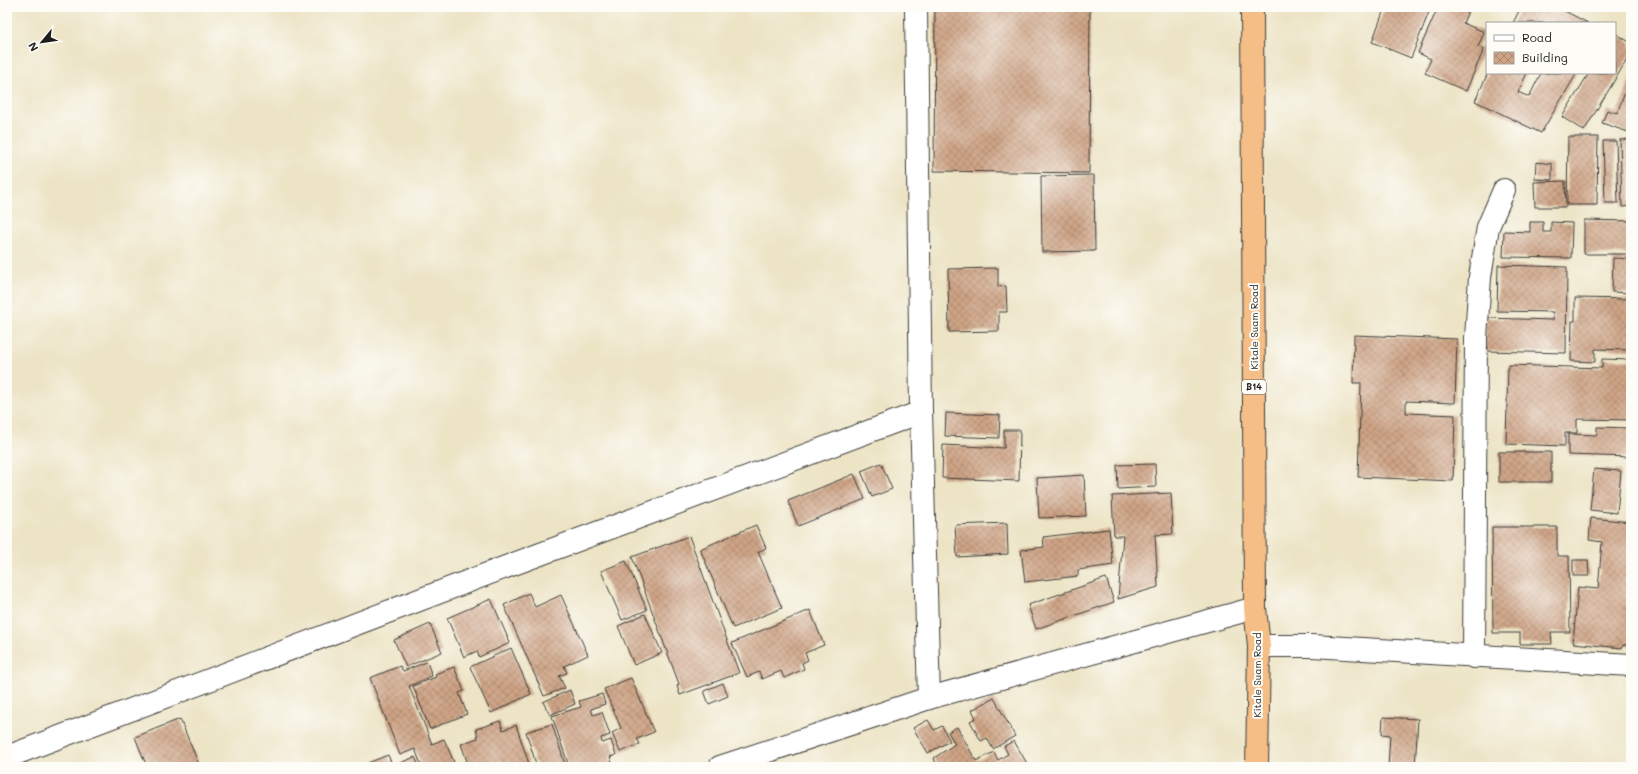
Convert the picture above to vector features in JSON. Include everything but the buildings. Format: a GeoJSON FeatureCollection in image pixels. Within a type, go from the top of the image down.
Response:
{"type":"FeatureCollection","features":[{"type":"Feature","properties":{"kind":"highway","name":"Kitale Suam Road"},"geometry":{"type":"LineString","coordinates":[[1252,7],[1255,608],[1259,646],[1257,767]]}},
{"type":"Feature","properties":{"kind":"street"},"geometry":{"type":"LineString","coordinates":[[916,7],[921,412],[929,698]]}},
{"type":"Feature","properties":{"kind":"street"},"geometry":{"type":"LineString","coordinates":[[1474,657],[1476,338],[1480,277],[1488,227],[1504,190]]}},
{"type":"Feature","properties":{"kind":"street"},"geometry":{"type":"LineString","coordinates":[[7,757],[511,565],[921,412]]}},
{"type":"Feature","properties":{"kind":"street"},"geometry":{"type":"LineString","coordinates":[[720,767],[929,698],[1255,608]]}},
{"type":"Feature","properties":{"kind":"street"},"geometry":{"type":"LineString","coordinates":[[1259,646],[1312,646],[1474,657],[1631,665]]}}]}
